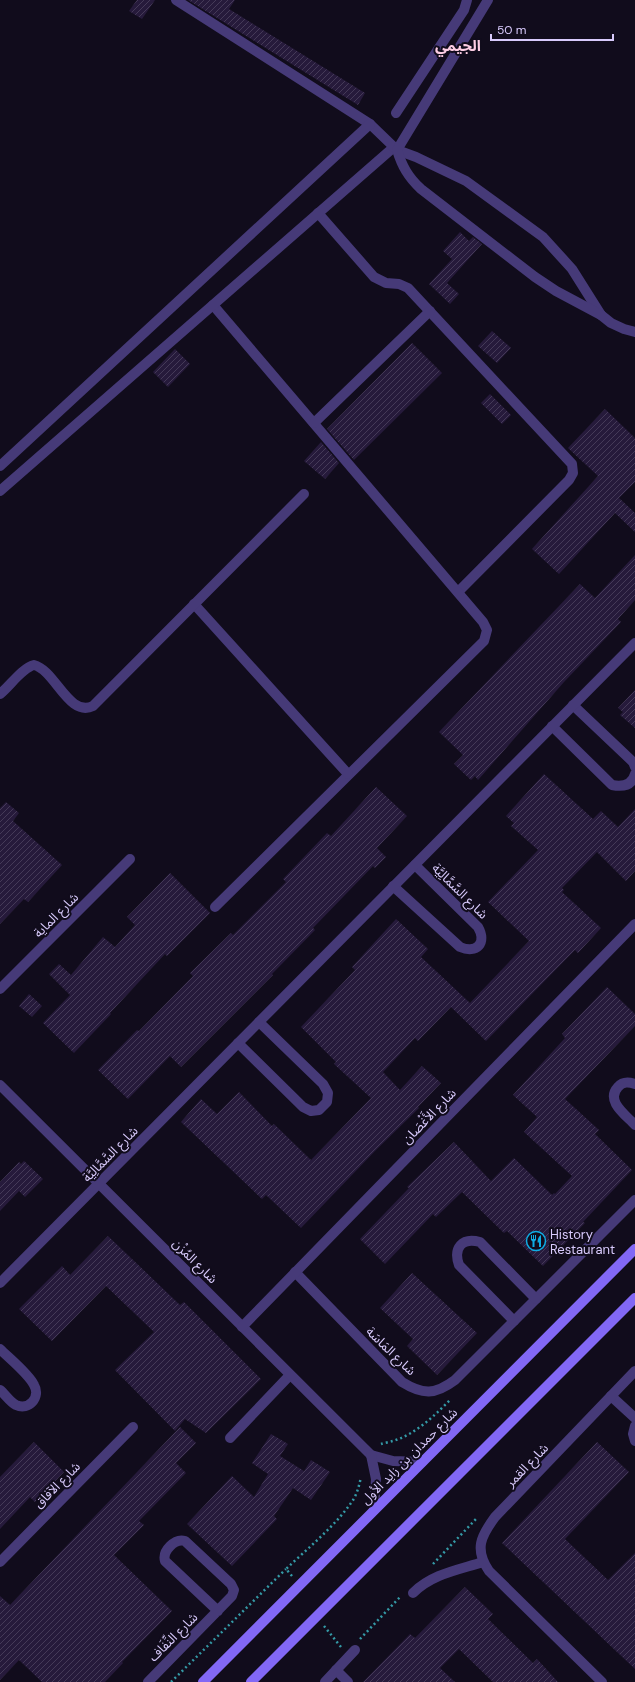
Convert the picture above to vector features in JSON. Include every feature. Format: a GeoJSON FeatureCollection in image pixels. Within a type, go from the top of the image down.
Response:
{"type":"FeatureCollection","features":[{"type":"Feature","properties":{"kind":"main road","name":"شارع حمدان بن زايد الأول"},"geometry":{"type":"LineString","coordinates":[[202,1682],[635,1249]]}},
{"type":"Feature","properties":{"kind":"main road"},"geometry":{"type":"LineString","coordinates":[[251,1682],[635,1298]]}},
{"type":"Feature","properties":{"kind":"street"},"geometry":{"type":"LineString","coordinates":[[176,0],[370,124],[396,148],[466,181],[543,237],[572,269],[601,314],[611,323],[624,330],[635,332]]}},
{"type":"Feature","properties":{"kind":"street"},"geometry":{"type":"LineString","coordinates":[[396,114],[464,10],[467,0]]}},
{"type":"Feature","properties":{"kind":"street"},"geometry":{"type":"LineString","coordinates":[[0,491],[318,213],[396,148],[488,0]]}},
{"type":"Feature","properties":{"kind":"street"},"geometry":{"type":"LineString","coordinates":[[0,466],[370,124]]}},
{"type":"Feature","properties":{"kind":"street"},"geometry":{"type":"LineString","coordinates":[[396,148],[408,176],[421,189],[535,277],[567,297],[601,314]]}},
{"type":"Feature","properties":{"kind":"street"},"geometry":{"type":"LineString","coordinates":[[318,213],[374,277],[386,283],[399,284],[408,288],[569,460],[573,469],[569,480],[458,592]]}},
{"type":"Feature","properties":{"kind":"street"},"geometry":{"type":"LineString","coordinates":[[213,305],[458,592],[486,626],[487,634],[486,638],[215,907]]}},
{"type":"Feature","properties":{"kind":"street"},"geometry":{"type":"LineString","coordinates":[[314,423],[430,311]]}},
{"type":"Feature","properties":{"kind":"street"},"geometry":{"type":"LineString","coordinates":[[0,694],[8,688],[27,668],[34,665],[42,668],[75,705],[81,708],[89,708],[304,494]]}},
{"type":"Feature","properties":{"kind":"street"},"geometry":{"type":"LineString","coordinates":[[194,604],[348,774]]}},
{"type":"Feature","properties":{"kind":"street","name":"شارع السَّمَّالِيَّة"},"geometry":{"type":"LineString","coordinates":[[0,1283],[635,642]]}},
{"type":"Feature","properties":{"kind":"street"},"geometry":{"type":"LineString","coordinates":[[573,705],[633,762],[635,767]]}},
{"type":"Feature","properties":{"kind":"street"},"geometry":{"type":"LineString","coordinates":[[552,726],[612,784],[620,787],[628,784],[634,778],[635,774]]}},
{"type":"Feature","properties":{"kind":"street","name":"شارع الماية"},"geometry":{"type":"LineString","coordinates":[[0,989],[130,859]]}},
{"type":"Feature","properties":{"kind":"street","name":"شارع السَّمَّالِيَّة"},"geometry":{"type":"LineString","coordinates":[[393,886],[460,947],[467,950],[476,949],[481,942],[482,934],[478,927],[415,865]]}},
{"type":"Feature","properties":{"kind":"street","name":"شارع الأَغْصَان"},"geometry":{"type":"LineString","coordinates":[[242,1327],[635,924]]}},
{"type":"Feature","properties":{"kind":"street"},"geometry":{"type":"LineString","coordinates":[[238,1043],[303,1107],[311,1111],[319,1110],[327,1102],[328,1093],[323,1084],[259,1022]]}},
{"type":"Feature","properties":{"kind":"street"},"geometry":{"type":"LineString","coordinates":[[635,1084],[628,1082],[620,1084],[615,1090],[613,1098],[616,1106],[635,1125]]}},
{"type":"Feature","properties":{"kind":"street","name":"شارع المُزْن"},"geometry":{"type":"LineString","coordinates":[[0,1085],[371,1455],[393,1462],[422,1462]]}},
{"type":"Feature","properties":{"kind":"street","name":"شارع المَاسَة"},"geometry":{"type":"LineString","coordinates":[[295,1272],[402,1382],[416,1390],[429,1392],[443,1389],[455,1380],[635,1200]]}},
{"type":"Feature","properties":{"kind":"street"},"geometry":{"type":"LineString","coordinates":[[514,1321],[459,1265],[456,1257],[458,1248],[463,1242],[472,1240],[480,1242],[536,1299]]}},
{"type":"Feature","properties":{"kind":"street"},"geometry":{"type":"LineString","coordinates":[[0,1349],[34,1383],[37,1391],[35,1399],[30,1405],[22,1407],[15,1404],[0,1390]]}},
{"type":"Feature","properties":{"kind":"street","name":"شارع القمر"},"geometry":{"type":"LineString","coordinates":[[483,1562],[480,1544],[483,1535],[489,1526],[635,1372]]}},
{"type":"Feature","properties":{"kind":"street"},"geometry":{"type":"LineString","coordinates":[[230,1438],[290,1375]]}},
{"type":"Feature","properties":{"kind":"street"},"geometry":{"type":"LineString","coordinates":[[611,1396],[635,1418]]}},
{"type":"Feature","properties":{"kind":"street"},"geometry":{"type":"LineString","coordinates":[[635,1426],[633,1434],[635,1441]]}},
{"type":"Feature","properties":{"kind":"street","name":"شارع الآفاق"},"geometry":{"type":"LineString","coordinates":[[0,1562],[133,1427]]}},
{"type":"Feature","properties":{"kind":"street"},"geometry":{"type":"LineString","coordinates":[[371,1455],[376,1479],[374,1510]]}},
{"type":"Feature","properties":{"kind":"street","name":"شارع النِّفَاف"},"geometry":{"type":"LineString","coordinates":[[148,1682],[218,1611],[232,1596],[234,1590],[233,1587],[185,1541],[180,1540],[175,1542],[164,1555],[165,1561],[218,1611]]}},
{"type":"Feature","properties":{"kind":"street"},"geometry":{"type":"LineString","coordinates":[[413,1593],[424,1583],[438,1576],[483,1562],[490,1571],[598,1681]]}},
{"type":"Feature","properties":{"kind":"street"},"geometry":{"type":"LineString","coordinates":[[325,1682],[352,1654]]}},
{"type":"Feature","properties":{"kind":"street"},"geometry":{"type":"LineString","coordinates":[[336,1670],[348,1682]]}},
{"type":"Feature","properties":{"kind":"path"},"geometry":{"type":"LineString","coordinates":[[171,1682],[330,1526],[352,1502],[359,1487],[364,1465],[371,1455]]}},
{"type":"Feature","properties":{"kind":"path"},"geometry":{"type":"LineString","coordinates":[[286,1569],[301,1584]]}},
{"type":"Feature","properties":{"kind":"path"},"geometry":{"type":"LineString","coordinates":[[317,1616],[352,1654]]}},
{"type":"Feature","properties":{"kind":"building"},"geometry":{"type":"Polygon","coordinates":[[[137,0],[155,0],[142,19],[129,11],[137,0]]]}},
{"type":"Feature","properties":{"kind":"building"},"geometry":{"type":"Polygon","coordinates":[[[188,0],[235,0],[229,9],[365,93],[358,105],[188,0]]]}},
{"type":"Feature","properties":{"kind":"building"},"geometry":{"type":"Polygon","coordinates":[[[460,232],[469,241],[473,237],[482,244],[447,283],[459,294],[450,304],[429,284],[452,259],[443,251],[460,232]]]}},
{"type":"Feature","properties":{"kind":"building"},"geometry":{"type":"Polygon","coordinates":[[[492,331],[511,348],[497,363],[478,346],[492,331]]]}},
{"type":"Feature","properties":{"kind":"building"},"geometry":{"type":"Polygon","coordinates":[[[412,343],[442,373],[354,460],[327,429],[412,343]]]}},
{"type":"Feature","properties":{"kind":"building"},"geometry":{"type":"Polygon","coordinates":[[[175,349],[190,364],[168,387],[153,372],[175,349]]]}},
{"type":"Feature","properties":{"kind":"building"},"geometry":{"type":"Polygon","coordinates":[[[490,394],[511,415],[502,424],[481,403],[490,394]]]}},
{"type":"Feature","properties":{"kind":"building"},"geometry":{"type":"Polygon","coordinates":[[[605,409],[635,438],[635,482],[619,498],[635,513],[635,532],[615,513],[559,574],[532,549],[598,476],[568,448],[605,409]]]}},
{"type":"Feature","properties":{"kind":"building"},"geometry":{"type":"Polygon","coordinates":[[[321,442],[339,463],[325,479],[304,461],[321,442]]]}},
{"type":"Feature","properties":{"kind":"building"},"geometry":{"type":"Polygon","coordinates":[[[635,555],[635,600],[618,619],[621,622],[564,682],[478,780],[475,776],[471,780],[454,764],[463,755],[439,732],[580,584],[595,598],[635,555]]]}},
{"type":"Feature","properties":{"kind":"building"},"geometry":{"type":"Polygon","coordinates":[[[635,690],[635,728],[620,715],[623,712],[618,708],[635,690]]]}},
{"type":"Feature","properties":{"kind":"building"},"geometry":{"type":"Polygon","coordinates":[[[544,774],[593,819],[601,811],[618,827],[635,809],[635,871],[626,881],[597,852],[562,888],[564,890],[562,892],[601,928],[578,953],[575,950],[486,1041],[451,1007],[418,1041],[415,1038],[383,1072],[400,1090],[422,1066],[441,1083],[418,1107],[419,1108],[375,1151],[301,1228],[266,1195],[262,1199],[181,1122],[201,1099],[217,1114],[239,1092],[272,1126],[274,1124],[311,1160],[371,1098],[334,1064],[336,1062],[301,1027],[355,970],[352,967],[396,919],[428,949],[421,957],[470,1003],[529,941],[488,902],[538,850],[511,826],[514,823],[506,816],[544,774]]]}},
{"type":"Feature","properties":{"kind":"building"},"geometry":{"type":"Polygon","coordinates":[[[376,787],[407,816],[377,848],[386,857],[375,868],[373,866],[313,928],[315,930],[272,974],[273,975],[181,1067],[170,1056],[128,1099],[98,1070],[193,976],[190,973],[231,933],[233,935],[286,882],[283,879],[327,833],[331,836],[376,787]]]}},
{"type":"Feature","properties":{"kind":"building"},"geometry":{"type":"Polygon","coordinates":[[[6,802],[19,813],[13,821],[62,865],[28,902],[24,899],[0,924],[0,808],[6,802]]]}},
{"type":"Feature","properties":{"kind":"building"},"geometry":{"type":"Polygon","coordinates":[[[170,873],[210,913],[167,956],[165,954],[74,1053],[43,1023],[70,995],[49,974],[59,964],[71,975],[103,937],[115,947],[135,925],[127,917],[170,873]]]}},
{"type":"Feature","properties":{"kind":"building"},"geometry":{"type":"Polygon","coordinates":[[[607,987],[635,1014],[635,1026],[565,1099],[599,1130],[595,1134],[632,1170],[583,1222],[585,1223],[543,1266],[507,1231],[504,1233],[462,1192],[436,1217],[433,1214],[385,1264],[360,1239],[409,1188],[407,1187],[454,1142],[491,1181],[514,1158],[552,1195],[554,1193],[555,1194],[572,1176],[524,1132],[537,1117],[513,1095],[565,1038],[562,1034],[607,987]]]}},
{"type":"Feature","properties":{"kind":"building"},"geometry":{"type":"Polygon","coordinates":[[[29,994],[42,1006],[32,1017],[19,1006],[29,994]]]}},
{"type":"Feature","properties":{"kind":"building"},"geometry":{"type":"Polygon","coordinates":[[[24,1161],[43,1179],[25,1197],[19,1191],[0,1211],[0,1182],[19,1162],[21,1164],[24,1161]]]}},
{"type":"Feature","properties":{"kind":"building"},"geometry":{"type":"Polygon","coordinates":[[[108,1236],[180,1305],[184,1302],[261,1379],[206,1433],[185,1419],[175,1431],[115,1370],[154,1332],[106,1286],[52,1341],[19,1309],[62,1266],[70,1275],[108,1236]]]}},
{"type":"Feature","properties":{"kind":"building"},"geometry":{"type":"Polygon","coordinates":[[[412,1273],[477,1333],[437,1375],[407,1346],[413,1339],[380,1308],[412,1273]]]}},
{"type":"Feature","properties":{"kind":"building"},"geometry":{"type":"Polygon","coordinates":[[[180,1427],[196,1443],[176,1463],[186,1473],[139,1521],[144,1525],[114,1555],[172,1611],[122,1662],[123,1663],[105,1682],[42,1682],[19,1660],[0,1680],[0,1596],[10,1605],[180,1427]]]}},
{"type":"Feature","properties":{"kind":"building"},"geometry":{"type":"Polygon","coordinates":[[[271,1434],[288,1444],[280,1456],[304,1471],[311,1460],[330,1472],[311,1500],[293,1488],[274,1516],[277,1519],[232,1566],[187,1524],[232,1476],[254,1497],[268,1474],[252,1463],[271,1434]]]}},
{"type":"Feature","properties":{"kind":"building"},"geometry":{"type":"Polygon","coordinates":[[[34,1442],[64,1472],[35,1502],[30,1497],[0,1529],[0,1477],[34,1442]]]}},
{"type":"Feature","properties":{"kind":"building"},"geometry":{"type":"Polygon","coordinates":[[[597,1442],[629,1472],[565,1539],[608,1580],[635,1553],[635,1669],[502,1543],[597,1442]]]}},
{"type":"Feature","properties":{"kind":"building"},"geometry":{"type":"Polygon","coordinates":[[[465,1587],[493,1614],[488,1619],[533,1663],[537,1659],[558,1682],[493,1682],[459,1649],[440,1668],[455,1682],[363,1682],[410,1634],[415,1638],[465,1587]]]}},
{"type":"Feature","properties":{"kind":"place","name":"History Restaurant"},"geometry":{"type":"Point","coordinates":[536,1241]}},
{"type":"Feature","properties":{"kind":"district","name":"الجيمي"},"geometry":{"type":"Point","coordinates":[458,46]}}]}
